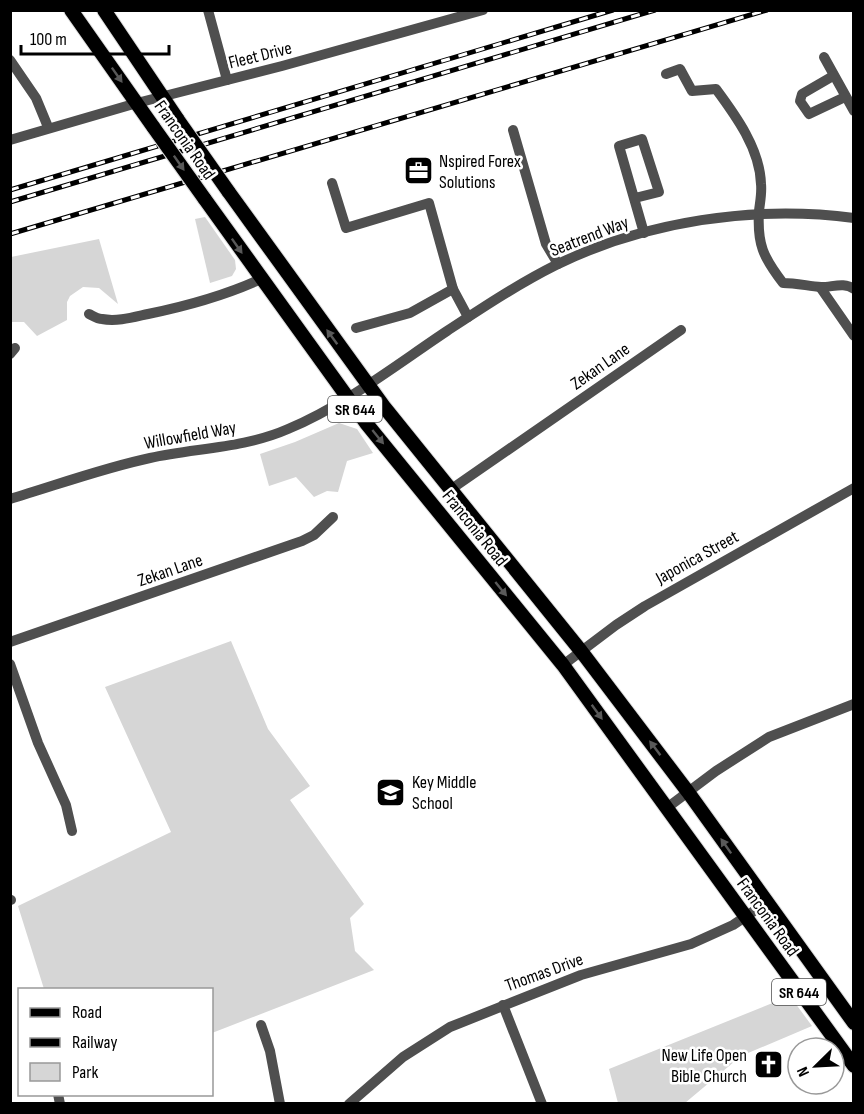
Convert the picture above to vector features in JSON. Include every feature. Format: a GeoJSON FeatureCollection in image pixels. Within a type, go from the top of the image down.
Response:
{"type":"FeatureCollection","features":[{"type":"Feature","properties":{"kind":"main road","name":"Franconia Road"},"geometry":{"type":"LineString","coordinates":[[71,10],[347,398],[563,665],[746,917],[848,1049],[854,1066]]}},
{"type":"Feature","properties":{"kind":"main road","name":"Franconia Road"},"geometry":{"type":"LineString","coordinates":[[104,10],[161,96],[367,384],[581,651],[688,792],[854,1023]]}},
{"type":"Feature","properties":{"kind":"street"},"geometry":{"type":"LineString","coordinates":[[208,10],[227,80]]}},
{"type":"Feature","properties":{"kind":"street","name":"Fleet Drive"},"geometry":{"type":"LineString","coordinates":[[10,140],[161,96],[227,80],[464,13],[483,10]]}},
{"type":"Feature","properties":{"kind":"street"},"geometry":{"type":"LineString","coordinates":[[824,57],[854,111]]}},
{"type":"Feature","properties":{"kind":"street"},"geometry":{"type":"LineString","coordinates":[[10,60],[36,98],[48,128]]}},
{"type":"Feature","properties":{"kind":"street"},"geometry":{"type":"LineString","coordinates":[[666,74],[680,69],[692,91],[716,89],[750,142],[757,160],[761,183],[759,214],[763,252],[783,283],[820,287],[848,285],[854,289]]}},
{"type":"Feature","properties":{"kind":"street"},"geometry":{"type":"LineString","coordinates":[[833,76],[802,94],[800,101],[806,112],[813,114],[845,97]]}},
{"type":"Feature","properties":{"kind":"street"},"geometry":{"type":"LineString","coordinates":[[513,130],[546,244],[558,264]]}},
{"type":"Feature","properties":{"kind":"street"},"geometry":{"type":"LineString","coordinates":[[635,198],[658,192],[642,139],[619,146],[644,232]]}},
{"type":"Feature","properties":{"kind":"street"},"geometry":{"type":"LineString","coordinates":[[332,183],[346,228],[429,203],[453,290],[468,317]]}},
{"type":"Feature","properties":{"kind":"street","name":"Seatrend Way"},"geometry":{"type":"LineString","coordinates":[[367,384],[522,283],[558,264],[644,232],[697,221],[759,214],[808,214],[854,218]]}},
{"type":"Feature","properties":{"kind":"street"},"geometry":{"type":"LineString","coordinates":[[89,314],[101,319],[117,320],[137,316],[205,301],[261,279]]}},
{"type":"Feature","properties":{"kind":"street"},"geometry":{"type":"LineString","coordinates":[[820,287],[854,336]]}},
{"type":"Feature","properties":{"kind":"street"},"geometry":{"type":"LineString","coordinates":[[356,328],[410,313],[453,290]]}},
{"type":"Feature","properties":{"kind":"street","name":"Zekan Lane"},"geometry":{"type":"LineString","coordinates":[[450,490],[681,330]]}},
{"type":"Feature","properties":{"kind":"street","name":"Willowfield Way"},"geometry":{"type":"LineString","coordinates":[[10,499],[150,458],[264,438],[315,417],[367,384]]}},
{"type":"Feature","properties":{"kind":"street","name":"Japonica Street"},"geometry":{"type":"LineString","coordinates":[[563,665],[616,625],[655,600],[854,488]]}},
{"type":"Feature","properties":{"kind":"street","name":"Zekan Lane"},"geometry":{"type":"LineString","coordinates":[[10,642],[302,541],[314,535],[333,517]]}},
{"type":"Feature","properties":{"kind":"street"},"geometry":{"type":"LineString","coordinates":[[10,664],[38,743],[66,805],[72,831]]}},
{"type":"Feature","properties":{"kind":"street"},"geometry":{"type":"LineString","coordinates":[[668,807],[748,749],[769,737],[854,704]]}},
{"type":"Feature","properties":{"kind":"street","name":"Thomas Drive"},"geometry":{"type":"LineString","coordinates":[[349,1104],[418,1045],[450,1027],[581,975],[691,944],[746,917],[766,903]]}},
{"type":"Feature","properties":{"kind":"street"},"geometry":{"type":"LineString","coordinates":[[503,1005],[542,1104]]}},
{"type":"Feature","properties":{"kind":"street"},"geometry":{"type":"LineString","coordinates":[[261,1025],[270,1051],[280,1104]]}},
{"type":"Feature","properties":{"kind":"green space"},"geometry":{"type":"Polygon","coordinates":[[[205,217],[235,260],[236,269],[232,276],[210,283],[195,219],[205,217]]]}},
{"type":"Feature","properties":{"kind":"green space"},"geometry":{"type":"Polygon","coordinates":[[[99,239],[118,304],[99,288],[83,287],[70,296],[67,302],[67,320],[37,336],[24,322],[11,322],[11,257],[99,239]]]}},
{"type":"Feature","properties":{"kind":"green space"},"geometry":{"type":"Polygon","coordinates":[[[339,423],[357,429],[373,453],[347,461],[338,492],[327,491],[314,497],[296,477],[269,486],[260,454],[339,423]]]}},
{"type":"Feature","properties":{"kind":"green space"},"geometry":{"type":"Polygon","coordinates":[[[231,641],[268,729],[310,786],[290,800],[364,904],[350,918],[355,951],[374,970],[213,1033],[213,988],[44,988],[18,906],[171,832],[105,687],[231,641]]]}},
{"type":"Feature","properties":{"kind":"green space"},"geometry":{"type":"Polygon","coordinates":[[[790,996],[812,1026],[741,1056],[685,1103],[618,1103],[609,1069],[790,996]]]}},
{"type":"Feature","properties":{"kind":"railway"},"geometry":{"type":"LineString","coordinates":[[10,190],[613,10]]}},
{"type":"Feature","properties":{"kind":"railway"},"geometry":{"type":"LineString","coordinates":[[10,202],[655,10]]}},
{"type":"Feature","properties":{"kind":"railway"},"geometry":{"type":"LineString","coordinates":[[10,234],[767,10]]}},
{"type":"Feature","properties":{"kind":"place","name":"Nspired Forex Solutions"},"geometry":{"type":"Point","coordinates":[418,171]}},
{"type":"Feature","properties":{"kind":"place","name":"Key Middle School"},"geometry":{"type":"Point","coordinates":[391,792]}},
{"type":"Feature","properties":{"kind":"place","name":"New Life Open Bible Church"},"geometry":{"type":"Point","coordinates":[768,1065]}}]}
